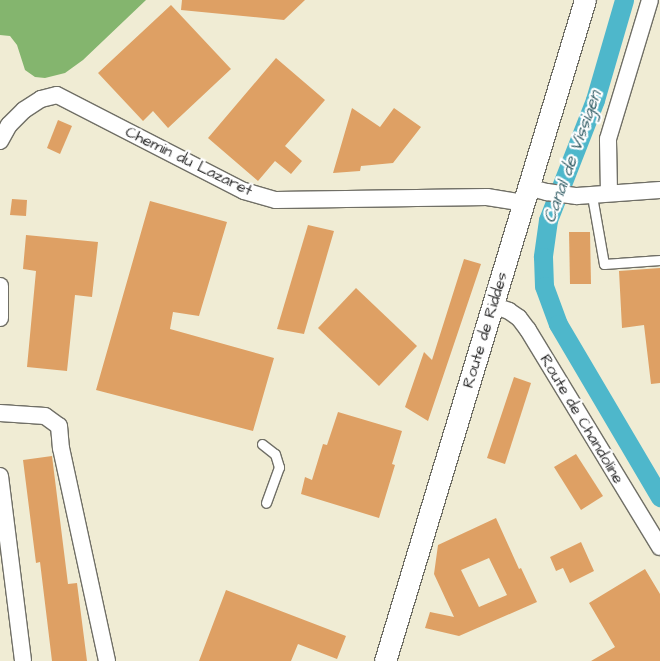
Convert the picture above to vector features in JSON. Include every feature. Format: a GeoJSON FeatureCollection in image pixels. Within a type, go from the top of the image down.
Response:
{"type":"FeatureCollection","features":[{"type":"Feature","properties":{"kind":"street","name":"Route de Riddes"},"geometry":{"type":"LineString","coordinates":[[385,661],[492,304],[533,194],[585,0]]}},
{"type":"Feature","properties":{"kind":"street"},"geometry":{"type":"LineString","coordinates":[[609,193],[608,138],[650,0]]}},
{"type":"Feature","properties":{"kind":"street","name":"Chemin du Lazaret"},"geometry":{"type":"LineString","coordinates":[[0,141],[9,125],[24,110],[41,99],[57,95],[244,192],[276,200],[487,197],[533,194]]}},
{"type":"Feature","properties":{"kind":"street"},"geometry":{"type":"LineString","coordinates":[[533,194],[584,196],[660,190]]}},
{"type":"Feature","properties":{"kind":"street"},"geometry":{"type":"LineString","coordinates":[[0,286],[0,318]]}},
{"type":"Feature","properties":{"kind":"street","name":"Route de Chandoline"},"geometry":{"type":"LineString","coordinates":[[492,304],[509,311],[519,318],[528,330],[660,547]]}},
{"type":"Feature","properties":{"kind":"street"},"geometry":{"type":"LineString","coordinates":[[0,413],[45,416],[59,426],[61,448],[107,661]]}},
{"type":"Feature","properties":{"kind":"street"},"geometry":{"type":"LineString","coordinates":[[0,476],[23,661]]}},
{"type":"Feature","properties":{"kind":"lane"},"geometry":{"type":"LineString","coordinates":[[584,196],[604,264],[660,260]]}},
{"type":"Feature","properties":{"kind":"lane"},"geometry":{"type":"LineString","coordinates":[[262,444],[275,454],[279,467],[266,503]]}},
{"type":"Feature","properties":{"kind":"green space"},"geometry":{"type":"Polygon","coordinates":[[[0,0],[146,0],[83,60],[65,73],[45,78],[35,77],[25,70],[17,45],[10,36],[0,35],[0,0]]]}},
{"type":"Feature","properties":{"kind":"building"},"geometry":{"type":"Polygon","coordinates":[[[182,0],[305,0],[284,20],[181,10],[182,0]]]}},
{"type":"Feature","properties":{"kind":"building"},"geometry":{"type":"Polygon","coordinates":[[[171,5],[231,69],[168,128],[153,111],[143,121],[98,73],[171,5]]]}},
{"type":"Feature","properties":{"kind":"building"},"geometry":{"type":"Polygon","coordinates":[[[276,58],[325,100],[285,146],[302,161],[291,174],[275,161],[258,181],[208,138],[276,58]]]}},
{"type":"Feature","properties":{"kind":"building"},"geometry":{"type":"Polygon","coordinates":[[[352,108],[380,127],[394,108],[421,127],[393,163],[361,166],[360,171],[333,173],[352,108]]]}},
{"type":"Feature","properties":{"kind":"building"},"geometry":{"type":"Polygon","coordinates":[[[58,120],[72,126],[60,154],[47,148],[58,120]]]}},
{"type":"Feature","properties":{"kind":"building"},"geometry":{"type":"Polygon","coordinates":[[[12,199],[27,200],[26,216],[10,215],[12,199]]]}},
{"type":"Feature","properties":{"kind":"building"},"geometry":{"type":"Polygon","coordinates":[[[150,201],[227,222],[199,316],[173,312],[170,329],[274,358],[253,431],[96,390],[150,201]]]}},
{"type":"Feature","properties":{"kind":"building"},"geometry":{"type":"Polygon","coordinates":[[[308,225],[334,231],[304,334],[277,329],[308,225]]]}},
{"type":"Feature","properties":{"kind":"building"},"geometry":{"type":"Polygon","coordinates":[[[569,232],[590,232],[591,284],[570,284],[569,232]]]}},
{"type":"Feature","properties":{"kind":"building"},"geometry":{"type":"Polygon","coordinates":[[[26,235],[98,242],[92,297],[75,295],[67,371],[27,367],[36,271],[23,269],[26,235]]]}},
{"type":"Feature","properties":{"kind":"building"},"geometry":{"type":"Polygon","coordinates":[[[464,259],[481,264],[428,421],[405,407],[424,352],[432,360],[464,259]]]}},
{"type":"Feature","properties":{"kind":"building"},"geometry":{"type":"Polygon","coordinates":[[[660,268],[660,383],[651,384],[644,325],[622,328],[619,271],[660,268]]]}},
{"type":"Feature","properties":{"kind":"building"},"geometry":{"type":"Polygon","coordinates":[[[356,288],[417,346],[379,386],[318,328],[356,288]]]}},
{"type":"Feature","properties":{"kind":"building"},"geometry":{"type":"Polygon","coordinates":[[[514,377],[531,383],[505,464],[487,458],[514,377]]]}},
{"type":"Feature","properties":{"kind":"building"},"geometry":{"type":"Polygon","coordinates":[[[338,412],[402,431],[392,464],[395,465],[379,518],[301,494],[305,477],[312,480],[323,444],[327,445],[338,412]]]}},
{"type":"Feature","properties":{"kind":"building"},"geometry":{"type":"Polygon","coordinates":[[[576,454],[603,496],[581,510],[554,467],[576,454]]]}},
{"type":"Feature","properties":{"kind":"building"},"geometry":{"type":"Polygon","coordinates":[[[52,456],[68,584],[77,583],[87,661],[52,661],[40,562],[36,563],[23,460],[52,456]]]}},
{"type":"Feature","properties":{"kind":"building"},"geometry":{"type":"Polygon","coordinates":[[[496,518],[519,569],[521,568],[537,602],[459,636],[425,628],[430,612],[454,617],[434,574],[438,545],[496,518]],[[489,558],[461,570],[479,607],[507,595],[489,558]]]}},
{"type":"Feature","properties":{"kind":"building"},"geometry":{"type":"Polygon","coordinates":[[[581,542],[594,571],[570,583],[563,568],[556,571],[550,557],[581,542]]]}},
{"type":"Feature","properties":{"kind":"building"},"geometry":{"type":"Polygon","coordinates":[[[645,569],[660,594],[660,661],[591,661],[615,647],[589,603],[645,569]]]}},
{"type":"Feature","properties":{"kind":"building"},"geometry":{"type":"Polygon","coordinates":[[[226,590],[346,636],[337,659],[298,644],[291,661],[199,661],[226,590]]]}},
{"type":"Feature","properties":{"kind":"waterway","name":"Canal de Vissigen"},"geometry":{"type":"LineString","coordinates":[[624,0],[595,100],[548,220],[543,257],[544,286],[558,324],[660,497]]}}]}
